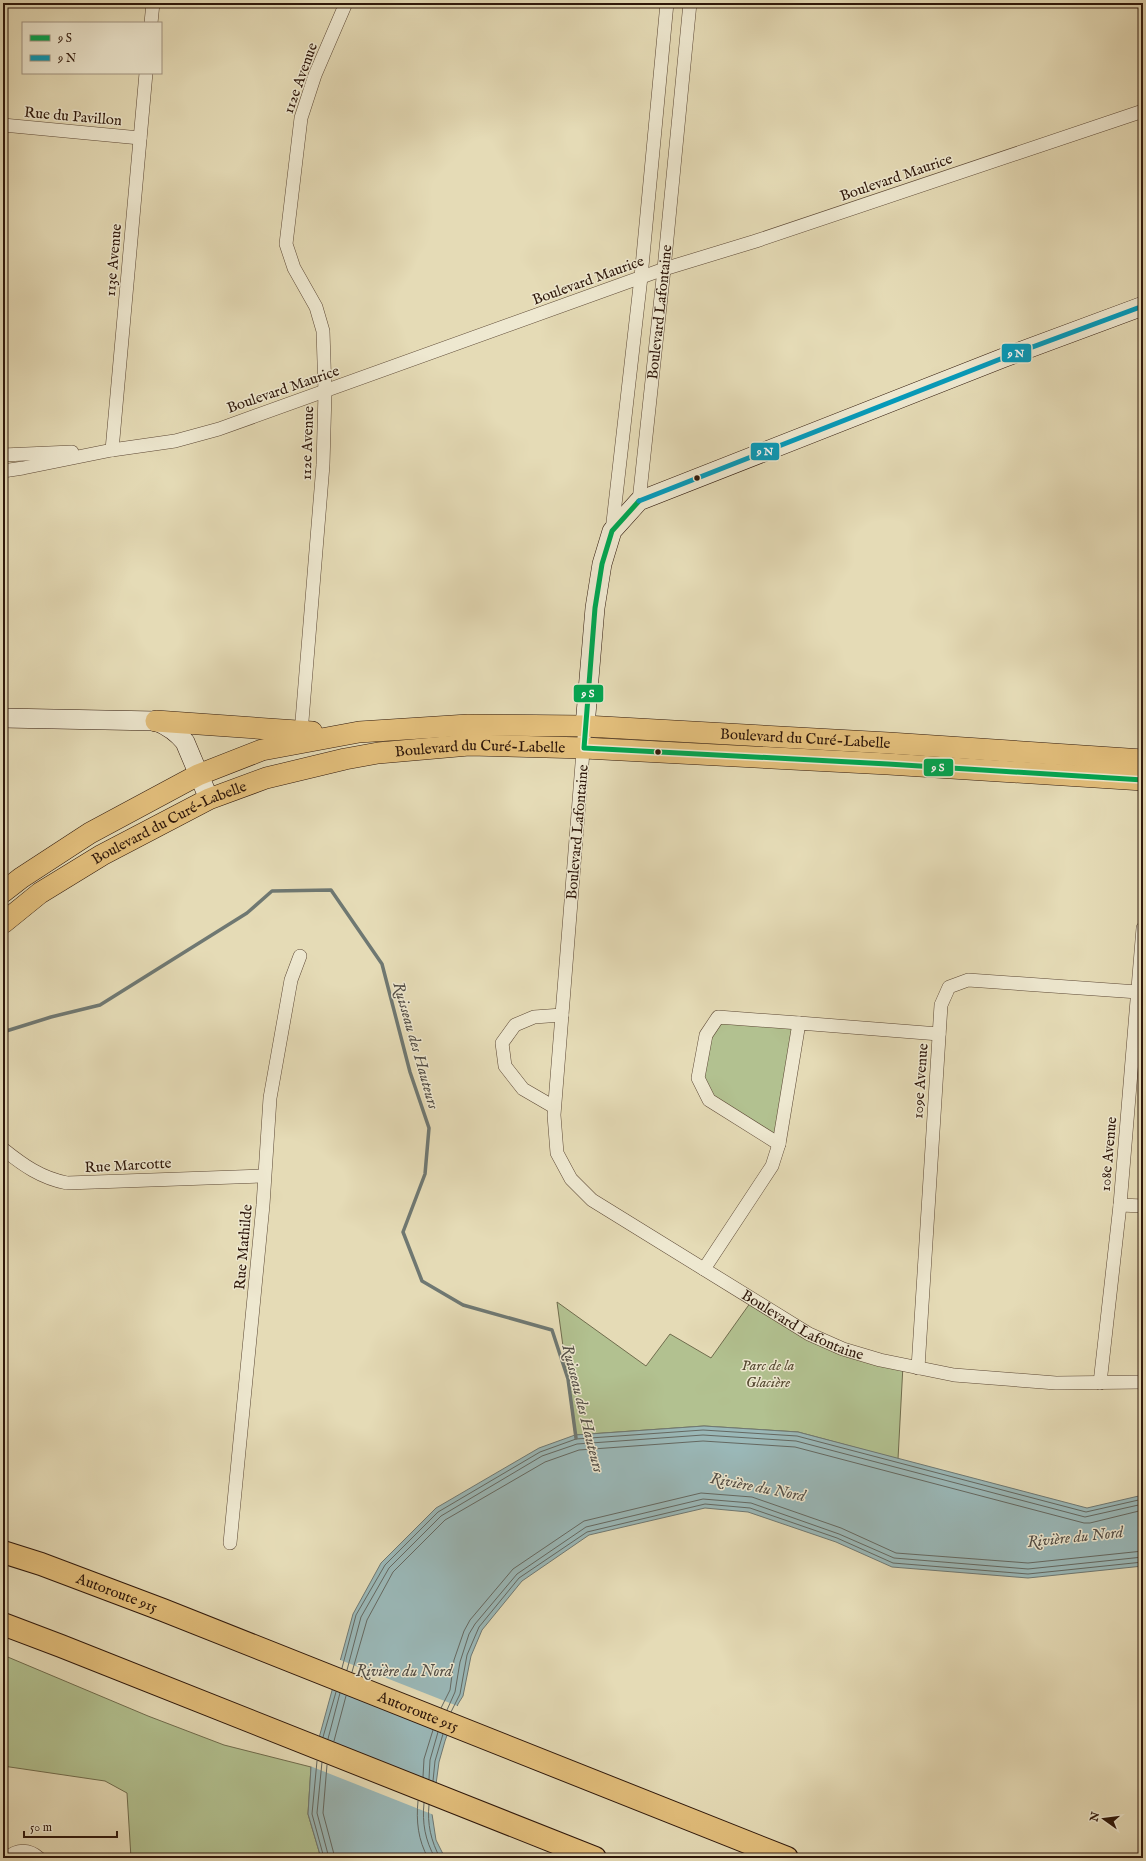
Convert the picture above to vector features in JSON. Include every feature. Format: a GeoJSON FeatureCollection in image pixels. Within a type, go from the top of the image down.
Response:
{"type":"FeatureCollection","features":[{"type":"Feature","properties":{"kind":"highway"},"geometry":{"type":"LineString","coordinates":[[3,1539],[41,1564]]}},
{"type":"Feature","properties":{"kind":"highway","name":"Autoroute 915"},"geometry":{"type":"LineString","coordinates":[[3,1552],[41,1564],[135,1599],[787,1858]]}},
{"type":"Feature","properties":{"kind":"highway"},"geometry":{"type":"LineString","coordinates":[[3,1624],[595,1858]]}},
{"type":"Feature","properties":{"kind":"main road"},"geometry":{"type":"LineString","coordinates":[[156,721],[301,733],[359,732]]}},
{"type":"Feature","properties":{"kind":"main road","name":"Boulevard du Curé-Labelle"},"geometry":{"type":"LineString","coordinates":[[3,892],[21,878],[90,833],[198,774],[262,750],[359,732],[468,725],[585,726],[889,743],[1143,760]]}},
{"type":"Feature","properties":{"kind":"main road"},"geometry":{"type":"LineString","coordinates":[[888,764],[889,743]]}},
{"type":"Feature","properties":{"kind":"main road","name":"Boulevard du Curé-Labelle"},"geometry":{"type":"LineString","coordinates":[[3,923],[40,893],[102,855],[209,800],[266,778],[345,759],[378,753],[469,745],[584,748],[888,764],[1143,780]]}},
{"type":"Feature","properties":{"kind":"street"},"geometry":{"type":"LineString","coordinates":[[151,22],[153,3]]}},
{"type":"Feature","properties":{"kind":"street","name":"112e Avenue"},"geometry":{"type":"LineString","coordinates":[[301,733],[323,465],[325,392],[323,331],[316,306],[294,268],[286,244],[301,118],[315,75],[346,3]]}},
{"type":"Feature","properties":{"kind":"street","name":"Boulevard Lafontaine"},"geometry":{"type":"LineString","coordinates":[[667,3],[641,277],[612,531],[602,564],[595,608],[554,1107],[557,1153],[572,1179],[592,1200],[809,1334],[843,1349],[880,1360],[954,1375],[1056,1383],[1143,1382]]}},
{"type":"Feature","properties":{"kind":"street","name":"Boulevard Lafontaine"},"geometry":{"type":"LineString","coordinates":[[612,531],[639,501],[664,269],[690,3]]}},
{"type":"Feature","properties":{"kind":"street","name":"113e Avenue"},"geometry":{"type":"LineString","coordinates":[[112,450],[146,74]]}},
{"type":"Feature","properties":{"kind":"street"},"geometry":{"type":"LineString","coordinates":[[660,81],[682,83]]}},
{"type":"Feature","properties":{"kind":"street","name":"Boulevard Maurice"},"geometry":{"type":"LineString","coordinates":[[3,471],[112,450],[175,441],[219,429],[664,269],[771,236],[1143,110]]}},
{"type":"Feature","properties":{"kind":"street","name":"Rue du Pavillon"},"geometry":{"type":"LineString","coordinates":[[3,125],[140,138]]}},
{"type":"Feature","properties":{"kind":"street"},"geometry":{"type":"LineString","coordinates":[[639,501],[1003,358],[1143,306]]}},
{"type":"Feature","properties":{"kind":"street","name":"Boulevard Maurice"},"geometry":{"type":"LineString","coordinates":[[3,455],[112,450]]}},
{"type":"Feature","properties":{"kind":"street"},"geometry":{"type":"LineString","coordinates":[[3,718],[156,721],[167,725],[185,742],[209,800]]}},
{"type":"Feature","properties":{"kind":"street","name":"108e Avenue"},"geometry":{"type":"LineString","coordinates":[[1100,1383],[1120,1205],[1143,936]]}},
{"type":"Feature","properties":{"kind":"street","name":"Rue Mathilde"},"geometry":{"type":"LineString","coordinates":[[230,1543],[263,1205],[271,1092],[291,980],[300,956]]}},
{"type":"Feature","properties":{"kind":"street","name":"109e Avenue"},"geometry":{"type":"LineString","coordinates":[[918,1368],[941,1005],[949,987],[968,980],[1138,992]]}},
{"type":"Feature","properties":{"kind":"street"},"geometry":{"type":"LineString","coordinates":[[554,1107],[523,1089],[505,1066],[502,1043],[515,1025],[534,1017],[562,1015]]}},
{"type":"Feature","properties":{"kind":"street"},"geometry":{"type":"LineString","coordinates":[[779,1144],[709,1100],[698,1078],[706,1035],[718,1017],[940,1034]]}},
{"type":"Feature","properties":{"kind":"street"},"geometry":{"type":"LineString","coordinates":[[704,1269],[772,1166],[779,1144],[799,1023]]}},
{"type":"Feature","properties":{"kind":"street","name":"Rue Marcotte"},"geometry":{"type":"LineString","coordinates":[[3,1149],[37,1173],[52,1180],[67,1183],[264,1176]]}},
{"type":"Feature","properties":{"kind":"street"},"geometry":{"type":"LineString","coordinates":[[1120,1205],[1143,1206]]}},
{"type":"Feature","properties":{"kind":"street"},"geometry":{"type":"LineString","coordinates":[[7,1858],[18,1852],[25,1851],[32,1853],[39,1858]]}},
{"type":"Feature","properties":{"kind":"green space"},"geometry":{"type":"Polygon","coordinates":[[[718,1017],[799,1023],[779,1144],[709,1100],[698,1078],[718,1017]]]}},
{"type":"Feature","properties":{"kind":"green space","name":"Parc de la Glacière"},"geometry":{"type":"Polygon","coordinates":[[[753,1299],[809,1334],[903,1365],[898,1459],[798,1432],[704,1426],[575,1435],[557,1302],[646,1366],[670,1334],[711,1358],[753,1299]]]}},
{"type":"Feature","properties":{"kind":"green space"},"geometry":{"type":"Polygon","coordinates":[[[3,1655],[148,1716],[224,1745],[311,1767],[308,1814],[321,1858],[217,1858],[211,1856],[209,1858],[131,1858],[127,1793],[105,1781],[3,1766],[3,1655]]]}},
{"type":"Feature","properties":{"kind":"water","name":"Rivière du Nord"},"geometry":{"type":"Polygon","coordinates":[[[704,1426],[798,1432],[1087,1508],[1143,1495],[1143,1566],[1028,1578],[892,1567],[836,1542],[748,1512],[705,1508],[589,1535],[522,1581],[482,1630],[471,1656],[463,1696],[458,1704],[439,1762],[432,1814],[436,1840],[445,1858],[321,1858],[308,1814],[311,1767],[353,1614],[381,1563],[436,1508],[539,1448],[575,1435],[704,1426]]]}},
{"type":"Feature","properties":{"kind":"pier"},"geometry":{"type":"Polygon","coordinates":[[[338,1659],[460,1707],[449,1734],[331,1687],[338,1659]]]}},
{"type":"Feature","properties":{"kind":"pier"},"geometry":{"type":"Polygon","coordinates":[[[317,1737],[435,1801],[434,1815],[310,1766],[317,1737]]]}},
{"type":"Feature","properties":{"kind":"waterway","name":"Ruisseau des Hauteurs"},"geometry":{"type":"LineString","coordinates":[[3,1032],[51,1017],[100,1005],[247,913],[272,891],[331,890],[382,964],[410,1072],[429,1128],[425,1174],[403,1232],[422,1281],[463,1305],[552,1330],[568,1379],[576,1438]]}},
{"type":"Feature","properties":{"kind":"transit line"},"geometry":{"type":"LineString","coordinates":[[639,501],[1003,358],[1143,306]]}},
{"type":"Feature","properties":{"kind":"transit line"},"geometry":{"type":"LineString","coordinates":[[639,501],[612,531],[602,564],[595,608],[584,748],[888,764],[1143,780]]}}]}
